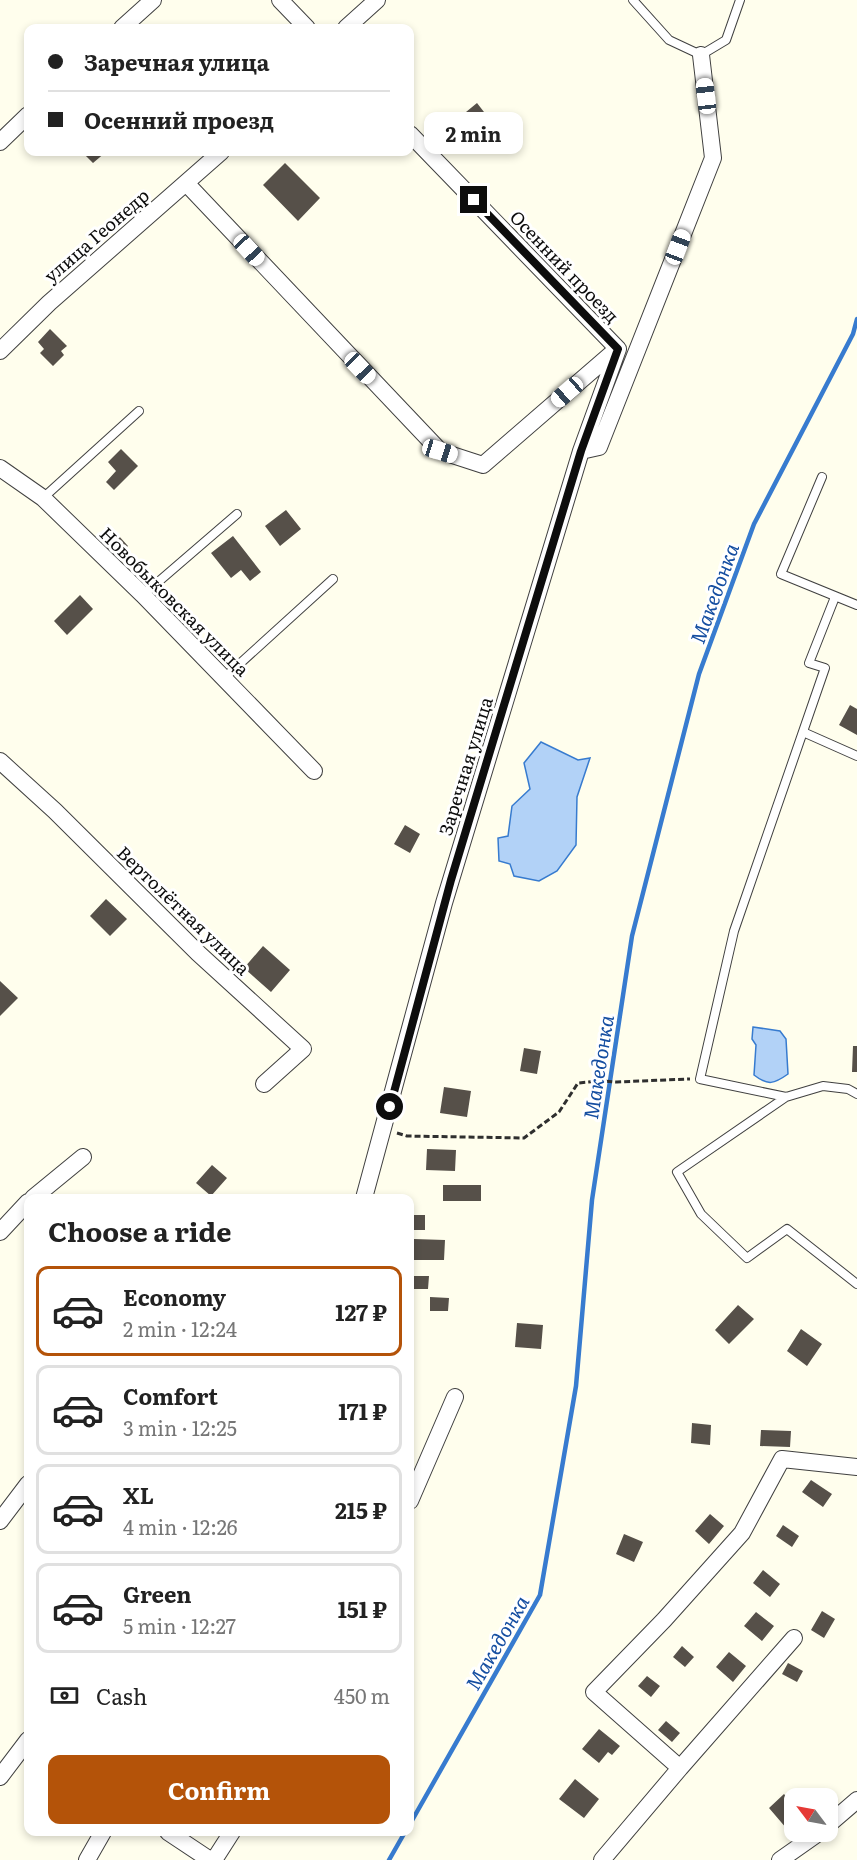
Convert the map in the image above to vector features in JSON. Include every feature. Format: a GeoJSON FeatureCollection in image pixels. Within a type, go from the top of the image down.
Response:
{"type":"FeatureCollection","features":[{"type":"Feature","properties":{"kind":"street"},"geometry":{"type":"LineString","coordinates":[[126,24],[153,0]]}},
{"type":"Feature","properties":{"kind":"street"},"geometry":{"type":"LineString","coordinates":[[280,0],[303,24]]}},
{"type":"Feature","properties":{"kind":"street"},"geometry":{"type":"LineString","coordinates":[[350,24],[377,0]]}},
{"type":"Feature","properties":{"kind":"street"},"geometry":{"type":"LineString","coordinates":[[581,451],[599,447],[713,158],[701,55]]}},
{"type":"Feature","properties":{"kind":"street"},"geometry":{"type":"LineString","coordinates":[[0,142],[24,119]]}},
{"type":"Feature","properties":{"kind":"street","name":"Осенний проезд"},"geometry":{"type":"LineString","coordinates":[[414,138],[618,349]]}},
{"type":"Feature","properties":{"kind":"street","name":"улица Геонедр"},"geometry":{"type":"LineString","coordinates":[[0,351],[49,303],[216,156]]}},
{"type":"Feature","properties":{"kind":"street"},"geometry":{"type":"LineString","coordinates":[[186,183],[440,451],[483,465],[618,349]]}},
{"type":"Feature","properties":{"kind":"street","name":"Заречная улица"},"geometry":{"type":"LineString","coordinates":[[365,1194],[444,903],[581,451],[618,349]]}},
{"type":"Feature","properties":{"kind":"street","name":"Новобыковская улица"},"geometry":{"type":"LineString","coordinates":[[0,468],[43,498],[143,595],[314,771]]}},
{"type":"Feature","properties":{"kind":"street","name":"Вертолётная улица"},"geometry":{"type":"LineString","coordinates":[[0,761],[56,811],[198,952],[303,1049],[264,1084]]}},
{"type":"Feature","properties":{"kind":"street"},"geometry":{"type":"LineString","coordinates":[[38,1194],[83,1157]]}},
{"type":"Feature","properties":{"kind":"street"},"geometry":{"type":"LineString","coordinates":[[0,1232],[24,1206]]}},
{"type":"Feature","properties":{"kind":"street"},"geometry":{"type":"LineString","coordinates":[[414,1492],[455,1396]]}},
{"type":"Feature","properties":{"kind":"street"},"geometry":{"type":"LineString","coordinates":[[680,1768],[594,1692],[742,1533],[782,1459],[857,1467]]}},
{"type":"Feature","properties":{"kind":"street"},"geometry":{"type":"LineString","coordinates":[[0,1521],[24,1489]]}},
{"type":"Feature","properties":{"kind":"street"},"geometry":{"type":"LineString","coordinates":[[602,1860],[794,1638]]}},
{"type":"Feature","properties":{"kind":"street"},"geometry":{"type":"LineString","coordinates":[[0,1777],[24,1745]]}},
{"type":"Feature","properties":{"kind":"street"},"geometry":{"type":"LineString","coordinates":[[838,1816],[857,1800]]}},
{"type":"Feature","properties":{"kind":"street"},"geometry":{"type":"LineString","coordinates":[[87,1860],[101,1836]]}},
{"type":"Feature","properties":{"kind":"street"},"geometry":{"type":"LineString","coordinates":[[174,1836],[212,1860],[229,1836]]}},
{"type":"Feature","properties":{"kind":"street"},"geometry":{"type":"LineString","coordinates":[[780,1860],[806,1842]]}},
{"type":"Feature","properties":{"kind":"lane"},"geometry":{"type":"LineString","coordinates":[[633,0],[669,40],[701,55],[726,40],[740,0]]}},
{"type":"Feature","properties":{"kind":"lane"},"geometry":{"type":"LineString","coordinates":[[43,498],[139,411]]}},
{"type":"Feature","properties":{"kind":"lane"},"geometry":{"type":"LineString","coordinates":[[822,477],[781,574],[857,605]]}},
{"type":"Feature","properties":{"kind":"lane"},"geometry":{"type":"LineString","coordinates":[[143,595],[237,514]]}},
{"type":"Feature","properties":{"kind":"lane"},"geometry":{"type":"LineString","coordinates":[[224,678],[333,579]]}},
{"type":"Feature","properties":{"kind":"lane"},"geometry":{"type":"LineString","coordinates":[[786,1097],[700,1079],[734,931],[825,668],[808,663],[835,597]]}},
{"type":"Feature","properties":{"kind":"lane"},"geometry":{"type":"LineString","coordinates":[[802,732],[857,756]]}},
{"type":"Feature","properties":{"kind":"lane"},"geometry":{"type":"LineString","coordinates":[[857,1094],[848,1089],[823,1086],[786,1097],[677,1172],[701,1214],[747,1258],[788,1229],[857,1284]]}},
{"type":"Feature","properties":{"kind":"path"},"geometry":{"type":"LineString","coordinates":[[384,1130],[407,1136],[524,1138],[560,1112],[578,1083],[700,1079]]}},
{"type":"Feature","properties":{"kind":"water"},"geometry":{"type":"Polygon","coordinates":[[[541,742],[578,760],[590,758],[577,797],[576,845],[557,871],[539,881],[514,876],[510,864],[499,861],[498,838],[508,836],[512,806],[530,789],[524,763],[541,742]]]}},
{"type":"Feature","properties":{"kind":"water"},"geometry":{"type":"Polygon","coordinates":[[[753,1027],[780,1031],[786,1039],[788,1074],[779,1080],[767,1082],[754,1075],[756,1045],[752,1039],[753,1027]]]}},
{"type":"Feature","properties":{"kind":"building"},"geometry":{"type":"Polygon","coordinates":[[[477,103],[491,121],[469,139],[455,121],[477,103]]]}},
{"type":"Feature","properties":{"kind":"building"},"geometry":{"type":"Polygon","coordinates":[[[86,156],[101,156],[93,163],[86,156]]]}},
{"type":"Feature","properties":{"kind":"building"},"geometry":{"type":"Polygon","coordinates":[[[285,163],[320,198],[298,221],[263,185],[285,163]]]}},
{"type":"Feature","properties":{"kind":"building"},"geometry":{"type":"Polygon","coordinates":[[[50,329],[67,346],[61,351],[64,355],[53,366],[40,353],[44,349],[38,342],[50,329]]]}},
{"type":"Feature","properties":{"kind":"building"},"geometry":{"type":"Polygon","coordinates":[[[121,449],[138,466],[114,490],[106,482],[116,471],[108,462],[121,449]]]}},
{"type":"Feature","properties":{"kind":"building"},"geometry":{"type":"Polygon","coordinates":[[[286,510],[301,529],[280,546],[265,526],[286,510]]]}},
{"type":"Feature","properties":{"kind":"building"},"geometry":{"type":"Polygon","coordinates":[[[118,535],[128,546],[115,558],[105,547],[118,535]]]}},
{"type":"Feature","properties":{"kind":"building"},"geometry":{"type":"Polygon","coordinates":[[[233,536],[261,572],[250,581],[241,570],[231,578],[211,553],[233,536]]]}},
{"type":"Feature","properties":{"kind":"building"},"geometry":{"type":"Polygon","coordinates":[[[80,595],[93,609],[67,635],[54,621],[80,595]]]}},
{"type":"Feature","properties":{"kind":"building"},"geometry":{"type":"Polygon","coordinates":[[[850,705],[857,709],[857,735],[839,725],[850,705]]]}},
{"type":"Feature","properties":{"kind":"building"},"geometry":{"type":"Polygon","coordinates":[[[405,825],[420,834],[410,853],[394,844],[405,825]]]}},
{"type":"Feature","properties":{"kind":"building"},"geometry":{"type":"Polygon","coordinates":[[[106,899],[127,919],[110,936],[90,916],[106,899]]]}},
{"type":"Feature","properties":{"kind":"building"},"geometry":{"type":"Polygon","coordinates":[[[263,946],[290,970],[271,992],[244,968],[263,946]]]}},
{"type":"Feature","properties":{"kind":"building"},"geometry":{"type":"Polygon","coordinates":[[[0,981],[18,998],[0,1016],[0,981]]]}},
{"type":"Feature","properties":{"kind":"building"},"geometry":{"type":"Polygon","coordinates":[[[853,1046],[857,1046],[857,1072],[852,1072],[853,1046]]]}},
{"type":"Feature","properties":{"kind":"building"},"geometry":{"type":"Polygon","coordinates":[[[524,1048],[541,1051],[537,1074],[520,1071],[524,1048]]]}},
{"type":"Feature","properties":{"kind":"building"},"geometry":{"type":"Polygon","coordinates":[[[444,1087],[471,1091],[467,1117],[440,1113],[444,1087]]]}},
{"type":"Feature","properties":{"kind":"building"},"geometry":{"type":"Polygon","coordinates":[[[427,1149],[456,1150],[455,1171],[426,1170],[427,1149]]]}},
{"type":"Feature","properties":{"kind":"building"},"geometry":{"type":"Polygon","coordinates":[[[212,1165],[227,1178],[213,1194],[209,1194],[196,1183],[212,1165]]]}},
{"type":"Feature","properties":{"kind":"building"},"geometry":{"type":"Polygon","coordinates":[[[443,1185],[481,1185],[481,1201],[443,1201],[443,1185]]]}},
{"type":"Feature","properties":{"kind":"building"},"geometry":{"type":"Polygon","coordinates":[[[414,1215],[425,1215],[425,1230],[414,1230],[414,1215]]]}},
{"type":"Feature","properties":{"kind":"building"},"geometry":{"type":"Polygon","coordinates":[[[414,1239],[445,1240],[444,1260],[414,1260],[414,1239]]]}},
{"type":"Feature","properties":{"kind":"building"},"geometry":{"type":"Polygon","coordinates":[[[414,1276],[429,1276],[428,1289],[414,1289],[414,1276]]]}},
{"type":"Feature","properties":{"kind":"building"},"geometry":{"type":"Polygon","coordinates":[[[430,1297],[449,1298],[448,1311],[430,1311],[430,1297]]]}},
{"type":"Feature","properties":{"kind":"building"},"geometry":{"type":"Polygon","coordinates":[[[738,1305],[754,1319],[729,1344],[715,1330],[738,1305]]]}},
{"type":"Feature","properties":{"kind":"building"},"geometry":{"type":"Polygon","coordinates":[[[517,1323],[543,1325],[541,1349],[515,1347],[517,1323]]]}},
{"type":"Feature","properties":{"kind":"building"},"geometry":{"type":"Polygon","coordinates":[[[801,1329],[822,1344],[807,1366],[787,1351],[801,1329]]]}},
{"type":"Feature","properties":{"kind":"building"},"geometry":{"type":"Polygon","coordinates":[[[692,1423],[711,1425],[710,1445],[691,1443],[692,1423]]]}},
{"type":"Feature","properties":{"kind":"building"},"geometry":{"type":"Polygon","coordinates":[[[761,1430],[791,1431],[790,1447],[760,1446],[761,1430]]]}},
{"type":"Feature","properties":{"kind":"building"},"geometry":{"type":"Polygon","coordinates":[[[811,1480],[832,1494],[823,1507],[802,1492],[811,1480]]]}},
{"type":"Feature","properties":{"kind":"building"},"geometry":{"type":"Polygon","coordinates":[[[710,1514],[724,1526],[709,1544],[695,1531],[710,1514]]]}},
{"type":"Feature","properties":{"kind":"building"},"geometry":{"type":"Polygon","coordinates":[[[783,1525],[799,1536],[792,1547],[776,1536],[783,1525]]]}},
{"type":"Feature","properties":{"kind":"building"},"geometry":{"type":"Polygon","coordinates":[[[624,1534],[643,1542],[634,1562],[616,1554],[624,1534]]]}},
{"type":"Feature","properties":{"kind":"building"},"geometry":{"type":"Polygon","coordinates":[[[763,1570],[780,1584],[770,1597],[753,1583],[763,1570]]]}},
{"type":"Feature","properties":{"kind":"building"},"geometry":{"type":"Polygon","coordinates":[[[822,1611],[835,1619],[824,1638],[811,1630],[822,1611]]]}},
{"type":"Feature","properties":{"kind":"building"},"geometry":{"type":"Polygon","coordinates":[[[756,1612],[774,1626],[762,1641],[744,1626],[756,1612]]]}},
{"type":"Feature","properties":{"kind":"building"},"geometry":{"type":"Polygon","coordinates":[[[682,1646],[694,1657],[685,1667],[673,1657],[682,1646]]]}},
{"type":"Feature","properties":{"kind":"building"},"geometry":{"type":"Polygon","coordinates":[[[729,1652],[746,1666],[733,1682],[716,1667],[729,1652]]]}},
{"type":"Feature","properties":{"kind":"building"},"geometry":{"type":"Polygon","coordinates":[[[788,1663],[803,1671],[797,1682],[782,1674],[788,1663]]]}},
{"type":"Feature","properties":{"kind":"building"},"geometry":{"type":"Polygon","coordinates":[[[647,1676],[660,1686],[651,1697],[638,1686],[647,1676]]]}},
{"type":"Feature","properties":{"kind":"building"},"geometry":{"type":"Polygon","coordinates":[[[666,1721],[680,1733],[672,1742],[658,1730],[666,1721]]]}},
{"type":"Feature","properties":{"kind":"building"},"geometry":{"type":"Polygon","coordinates":[[[599,1729],[620,1746],[612,1755],[608,1752],[599,1763],[582,1749],[599,1729]]]}},
{"type":"Feature","properties":{"kind":"building"},"geometry":{"type":"Polygon","coordinates":[[[575,1779],[599,1799],[584,1818],[559,1799],[575,1779]]]}},
{"type":"Feature","properties":{"kind":"building"},"geometry":{"type":"Polygon","coordinates":[[[784,1794],[784,1826],[769,1808],[784,1794]]]}},
{"type":"Feature","properties":{"kind":"waterway","name":"Македонка"},"geometry":{"type":"LineString","coordinates":[[414,1817],[540,1595],[576,1386],[592,1200],[632,936],[699,674],[754,524],[853,334],[857,319]]}},
{"type":"Feature","properties":{"kind":"waterway","name":"Македонка"},"geometry":{"type":"LineString","coordinates":[[389,1860],[403,1836]]}},
{"type":"Feature","properties":{"kind":"route"},"geometry":{"type":"LineString","coordinates":[[390,1107],[451,880],[581,451],[618,349],[474,200]]}}]}
